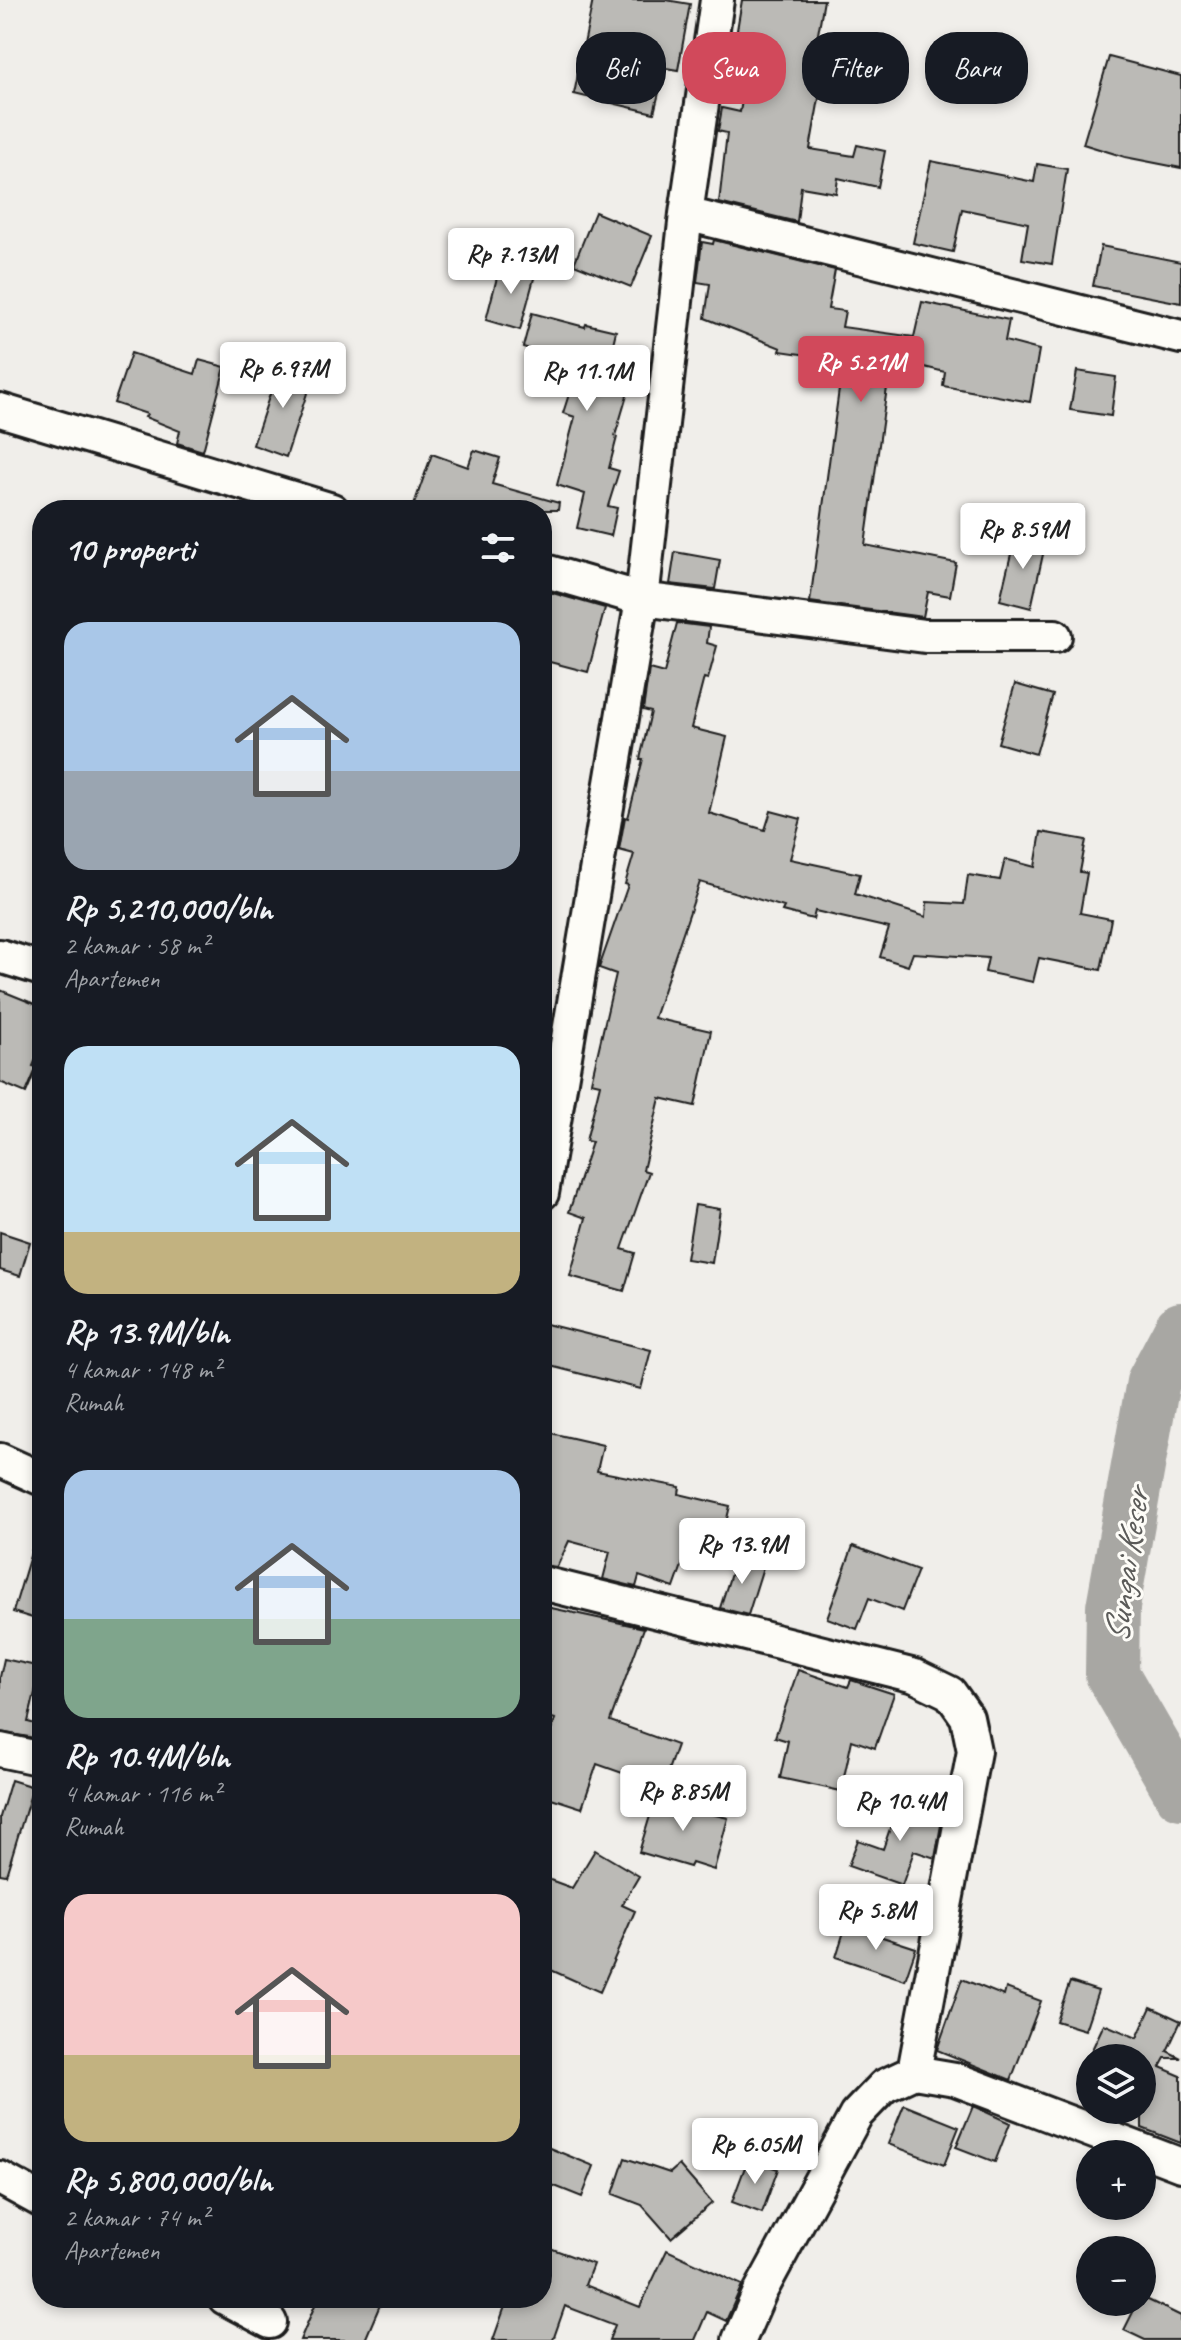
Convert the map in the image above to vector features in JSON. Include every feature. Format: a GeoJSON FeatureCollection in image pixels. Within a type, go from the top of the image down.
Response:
{"type":"FeatureCollection","features":[{"type":"Feature","properties":{"kind":"street"},"geometry":{"type":"LineString","coordinates":[[552,1104],[585,951],[642,599],[686,214],[717,0]]}},
{"type":"Feature","properties":{"kind":"street"},"geometry":{"type":"LineString","coordinates":[[686,214],[1181,337]]}},
{"type":"Feature","properties":{"kind":"street"},"geometry":{"type":"LineString","coordinates":[[0,410],[299,500]]}},
{"type":"Feature","properties":{"kind":"street"},"geometry":{"type":"LineString","coordinates":[[552,573],[642,599],[925,636],[1055,636]]}},
{"type":"Feature","properties":{"kind":"street"},"geometry":{"type":"LineString","coordinates":[[0,956],[32,966]]}},
{"type":"Feature","properties":{"kind":"street"},"geometry":{"type":"LineString","coordinates":[[0,1460],[32,1474]]}},
{"type":"Feature","properties":{"kind":"street"},"geometry":{"type":"LineString","coordinates":[[552,1585],[915,1676],[950,1693],[967,1717],[974,1751],[914,2072]]}},
{"type":"Feature","properties":{"kind":"street"},"geometry":{"type":"LineString","coordinates":[[0,1750],[32,1757]]}},
{"type":"Feature","properties":{"kind":"street"},"geometry":{"type":"LineString","coordinates":[[739,2340],[760,2292],[856,2115],[884,2086],[914,2072],[955,2079],[1181,2165]]}},
{"type":"Feature","properties":{"kind":"street"},"geometry":{"type":"LineString","coordinates":[[0,2178],[32,2196]]}},
{"type":"Feature","properties":{"kind":"street"},"geometry":{"type":"LineString","coordinates":[[246,2308],[271,2320]]}},
{"type":"Feature","properties":{"kind":"building"},"geometry":{"type":"Polygon","coordinates":[[[593,0],[666,0],[690,4],[685,32],[682,32],[678,70],[666,68],[666,32],[587,32],[593,0]]]}},
{"type":"Feature","properties":{"kind":"building"},"geometry":{"type":"Polygon","coordinates":[[[742,0],[824,0],[818,32],[802,32],[802,104],[818,104],[810,149],[854,156],[857,145],[885,151],[878,187],[838,178],[836,193],[801,187],[797,222],[719,203],[727,133],[718,131],[722,108],[740,112],[741,104],[786,104],[786,32],[737,32],[742,0]]]}},
{"type":"Feature","properties":{"kind":"building"},"geometry":{"type":"Polygon","coordinates":[[[1109,57],[1181,76],[1181,168],[1125,157],[1083,144],[1109,57]]]}},
{"type":"Feature","properties":{"kind":"building"},"geometry":{"type":"Polygon","coordinates":[[[616,104],[656,104],[654,113],[616,104]]]}},
{"type":"Feature","properties":{"kind":"building"},"geometry":{"type":"Polygon","coordinates":[[[931,161],[1034,182],[1037,164],[1067,169],[1052,264],[1022,259],[1028,223],[962,209],[953,252],[913,243],[931,161]]]}},
{"type":"Feature","properties":{"kind":"building"},"geometry":{"type":"Polygon","coordinates":[[[595,212],[652,236],[631,287],[574,264],[595,212]]]}},
{"type":"Feature","properties":{"kind":"building"},"geometry":{"type":"Polygon","coordinates":[[[714,240],[835,270],[828,309],[845,311],[842,327],[914,337],[922,302],[1009,320],[1005,341],[1039,350],[1030,402],[943,386],[945,372],[891,359],[865,545],[956,563],[950,596],[928,592],[923,617],[810,602],[843,360],[780,351],[781,348],[705,318],[710,284],[697,282],[702,242],[713,244],[714,240]]]}},
{"type":"Feature","properties":{"kind":"building"},"geometry":{"type":"Polygon","coordinates":[[[1101,246],[1181,262],[1181,303],[1093,286],[1101,246]]]}},
{"type":"Feature","properties":{"kind":"building"},"geometry":{"type":"Polygon","coordinates":[[[501,262],[536,271],[520,330],[486,320],[501,262]]]}},
{"type":"Feature","properties":{"kind":"building"},"geometry":{"type":"Polygon","coordinates":[[[532,313],[585,327],[586,324],[616,331],[606,374],[631,382],[609,468],[619,471],[608,506],[617,508],[611,536],[577,528],[585,494],[557,485],[575,417],[563,413],[579,363],[523,347],[532,313]]]}},
{"type":"Feature","properties":{"kind":"building"},"geometry":{"type":"Polygon","coordinates":[[[131,353],[195,374],[199,360],[225,367],[203,451],[177,443],[180,431],[145,417],[147,414],[114,403],[131,353]]]}},
{"type":"Feature","properties":{"kind":"building"},"geometry":{"type":"Polygon","coordinates":[[[280,364],[313,375],[286,457],[253,445],[280,364]]]}},
{"type":"Feature","properties":{"kind":"building"},"geometry":{"type":"Polygon","coordinates":[[[1077,371],[1116,377],[1111,416],[1070,410],[1077,371]]]}},
{"type":"Feature","properties":{"kind":"building"},"geometry":{"type":"Polygon","coordinates":[[[474,450],[500,458],[492,484],[548,500],[416,500],[432,454],[468,467],[474,450]]]}},
{"type":"Feature","properties":{"kind":"building"},"geometry":{"type":"Polygon","coordinates":[[[552,501],[559,503],[558,510],[552,510],[552,501]]]}},
{"type":"Feature","properties":{"kind":"building"},"geometry":{"type":"Polygon","coordinates":[[[1016,533],[1046,541],[1031,608],[1000,600],[1016,533]]]}},
{"type":"Feature","properties":{"kind":"building"},"geometry":{"type":"Polygon","coordinates":[[[675,552],[720,560],[715,589],[670,584],[675,552]]]}},
{"type":"Feature","properties":{"kind":"building"},"geometry":{"type":"Polygon","coordinates":[[[552,593],[605,608],[588,672],[552,663],[552,593]]]}},
{"type":"Feature","properties":{"kind":"building"},"geometry":{"type":"Polygon","coordinates":[[[677,623],[709,627],[707,643],[717,646],[708,679],[704,678],[691,728],[727,737],[709,813],[765,830],[771,811],[801,819],[790,859],[860,874],[855,894],[926,917],[927,902],[964,904],[968,875],[1000,880],[1005,859],[1035,867],[1041,832],[1086,840],[1080,872],[1087,873],[1080,913],[1111,919],[1101,970],[1039,958],[1033,982],[985,972],[988,958],[913,953],[908,966],[880,957],[889,928],[815,911],[813,919],[700,882],[654,1018],[711,1031],[695,1106],[660,1098],[643,1170],[649,1172],[622,1249],[635,1253],[624,1291],[570,1276],[586,1218],[569,1212],[592,1142],[586,1141],[600,1084],[591,1082],[616,974],[599,968],[628,885],[625,884],[634,854],[619,850],[625,817],[628,818],[643,759],[640,759],[651,712],[643,710],[649,669],[664,673],[677,623]]]}},
{"type":"Feature","properties":{"kind":"building"},"geometry":{"type":"Polygon","coordinates":[[[1015,684],[1053,695],[1036,754],[998,743],[1015,684]]]}},
{"type":"Feature","properties":{"kind":"building"},"geometry":{"type":"Polygon","coordinates":[[[0,990],[32,1003],[32,1079],[26,1093],[0,1082],[0,990]]]}},
{"type":"Feature","properties":{"kind":"building"},"geometry":{"type":"Polygon","coordinates":[[[695,1205],[720,1209],[712,1263],[686,1259],[695,1205]]]}},
{"type":"Feature","properties":{"kind":"building"},"geometry":{"type":"Polygon","coordinates":[[[0,1232],[30,1242],[20,1276],[0,1270],[0,1232]]]}},
{"type":"Feature","properties":{"kind":"building"},"geometry":{"type":"Polygon","coordinates":[[[552,1325],[651,1350],[641,1389],[552,1367],[552,1325]]]}},
{"type":"Feature","properties":{"kind":"building"},"geometry":{"type":"Polygon","coordinates":[[[552,1433],[603,1445],[597,1471],[680,1487],[679,1494],[730,1506],[716,1565],[685,1557],[674,1588],[639,1576],[636,1587],[603,1579],[610,1552],[569,1541],[557,1567],[552,1566],[552,1433]]]}},
{"type":"Feature","properties":{"kind":"building"},"geometry":{"type":"Polygon","coordinates":[[[853,1546],[918,1570],[902,1611],[869,1598],[857,1629],[827,1618],[853,1546]]]}},
{"type":"Feature","properties":{"kind":"building"},"geometry":{"type":"Polygon","coordinates":[[[32,1549],[32,1618],[13,1612],[32,1549]]]}},
{"type":"Feature","properties":{"kind":"building"},"geometry":{"type":"Polygon","coordinates":[[[737,1555],[764,1564],[748,1615],[720,1608],[737,1555]]]}},
{"type":"Feature","properties":{"kind":"building"},"geometry":{"type":"Polygon","coordinates":[[[552,1608],[644,1628],[610,1721],[677,1745],[662,1787],[597,1764],[582,1808],[552,1798],[552,1728],[555,1719],[552,1718],[552,1608]]]}},
{"type":"Feature","properties":{"kind":"building"},"geometry":{"type":"Polygon","coordinates":[[[4,1659],[32,1665],[32,1705],[28,1722],[32,1723],[32,1737],[0,1732],[0,1677],[4,1659]]]}},
{"type":"Feature","properties":{"kind":"building"},"geometry":{"type":"Polygon","coordinates":[[[798,1670],[848,1687],[851,1680],[894,1694],[875,1748],[852,1740],[841,1791],[780,1778],[788,1741],[775,1737],[798,1670]]]}},
{"type":"Feature","properties":{"kind":"building"},"geometry":{"type":"Polygon","coordinates":[[[11,1780],[32,1787],[6,1875],[0,1874],[0,1817],[11,1780]]]}},
{"type":"Feature","properties":{"kind":"building"},"geometry":{"type":"Polygon","coordinates":[[[657,1793],[728,1818],[714,1870],[692,1863],[690,1867],[639,1852],[657,1793]]]}},
{"type":"Feature","properties":{"kind":"building"},"geometry":{"type":"Polygon","coordinates":[[[900,1799],[943,1814],[935,1858],[914,1851],[902,1885],[848,1866],[858,1840],[883,1849],[900,1799]]]}},
{"type":"Feature","properties":{"kind":"building"},"geometry":{"type":"Polygon","coordinates":[[[595,1850],[639,1876],[622,1905],[635,1911],[600,1992],[552,1970],[552,1881],[572,1888],[595,1850]]]}},
{"type":"Feature","properties":{"kind":"building"},"geometry":{"type":"Polygon","coordinates":[[[846,1925],[916,1948],[905,1980],[836,1957],[846,1925]]]}},
{"type":"Feature","properties":{"kind":"building"},"geometry":{"type":"Polygon","coordinates":[[[962,1979],[1004,1996],[1006,1988],[1041,2001],[1011,2080],[937,2050],[962,1979]]]}},
{"type":"Feature","properties":{"kind":"building"},"geometry":{"type":"Polygon","coordinates":[[[1070,1982],[1098,1991],[1085,2030],[1056,2021],[1070,1982]]]}},
{"type":"Feature","properties":{"kind":"building"},"geometry":{"type":"Polygon","coordinates":[[[1151,2007],[1181,2021],[1167,2051],[1181,2058],[1165,2058],[1160,2067],[1181,2076],[1181,2143],[1142,2128],[1142,2124],[1156,2124],[1156,2044],[1095,2044],[1104,2024],[1137,2038],[1151,2007]]]}},
{"type":"Feature","properties":{"kind":"building"},"geometry":{"type":"Polygon","coordinates":[[[904,2105],[959,2127],[944,2165],[888,2144],[904,2105]]]}},
{"type":"Feature","properties":{"kind":"building"},"geometry":{"type":"Polygon","coordinates":[[[973,2106],[1010,2123],[995,2162],[956,2147],[973,2106]]]}},
{"type":"Feature","properties":{"kind":"building"},"geometry":{"type":"Polygon","coordinates":[[[552,2149],[594,2166],[582,2197],[552,2185],[552,2149]]]}},
{"type":"Feature","properties":{"kind":"building"},"geometry":{"type":"Polygon","coordinates":[[[625,2158],[670,2173],[679,2165],[712,2203],[671,2238],[642,2205],[613,2194],[625,2158]]]}},
{"type":"Feature","properties":{"kind":"building"},"geometry":{"type":"Polygon","coordinates":[[[748,2159],[778,2169],[762,2213],[732,2202],[748,2159]]]}},
{"type":"Feature","properties":{"kind":"building"},"geometry":{"type":"Polygon","coordinates":[[[552,2249],[593,2264],[585,2285],[640,2307],[667,2250],[742,2285],[726,2321],[707,2312],[695,2340],[609,2340],[615,2325],[565,2306],[553,2340],[493,2340],[504,2308],[552,2308],[552,2249]]]}},
{"type":"Feature","properties":{"kind":"building"},"geometry":{"type":"Polygon","coordinates":[[[1156,2304],[1181,2316],[1181,2340],[1145,2340],[1124,2330],[1131,2316],[1156,2316],[1156,2304]]]}},
{"type":"Feature","properties":{"kind":"building"},"geometry":{"type":"Polygon","coordinates":[[[314,2308],[379,2308],[365,2340],[300,2340],[314,2308]]]}},
{"type":"Feature","properties":{"kind":"waterway","name":"Sungai Keser"},"geometry":{"type":"LineString","coordinates":[[1181,1329],[1153,1382],[1113,1607],[1112,1674],[1181,1793]]}}]}
